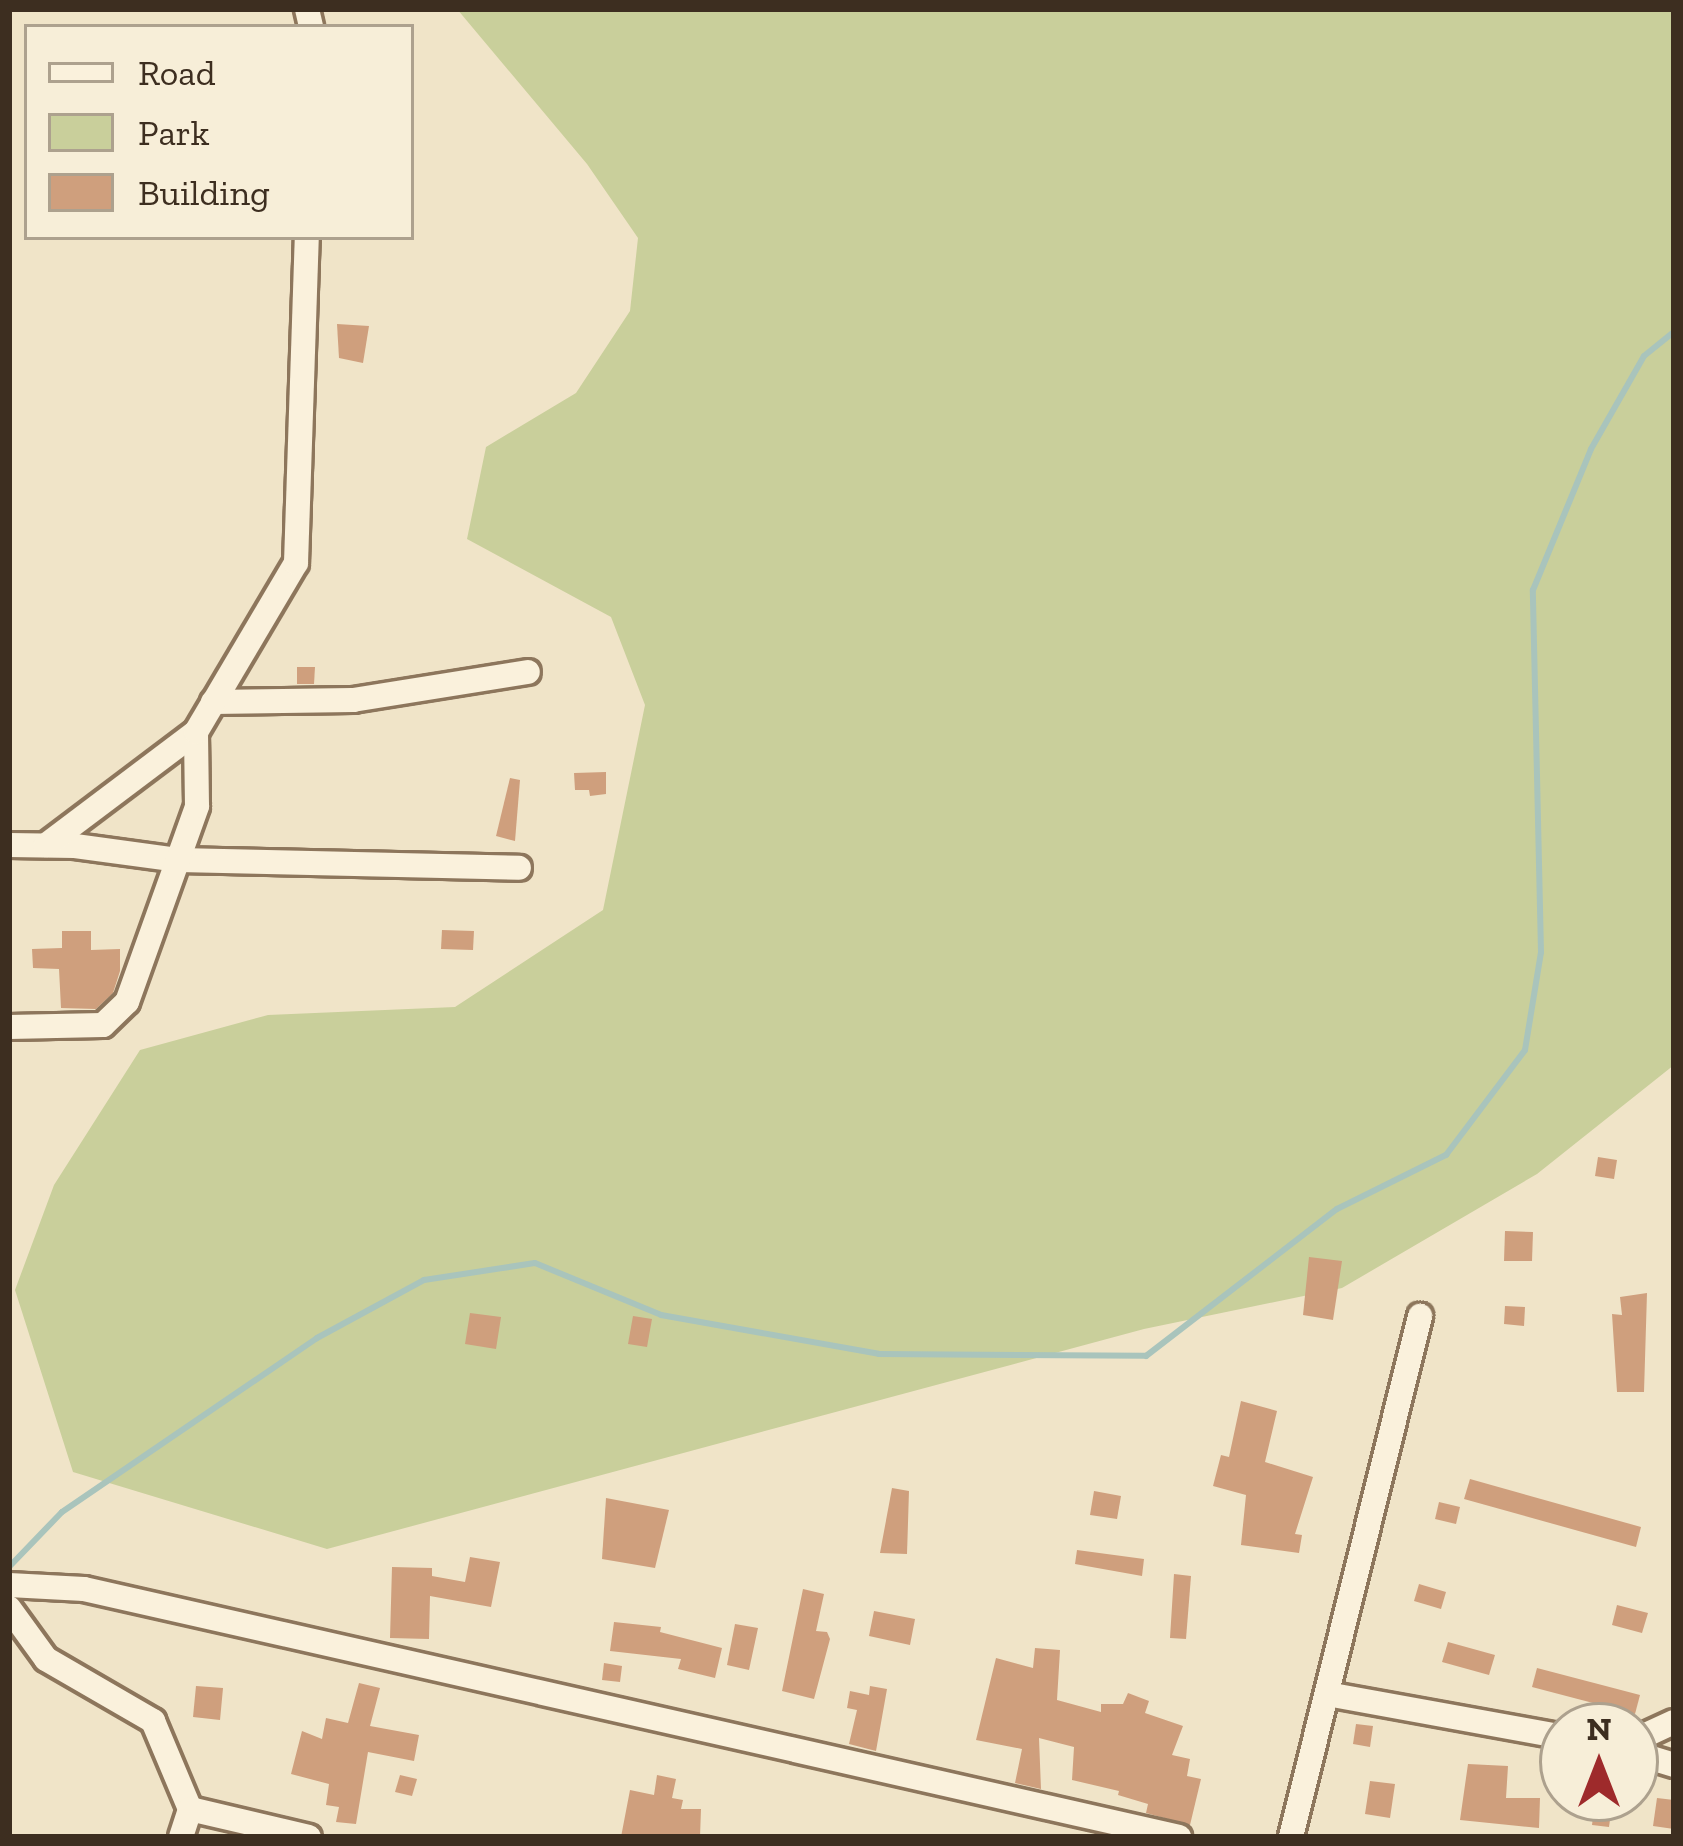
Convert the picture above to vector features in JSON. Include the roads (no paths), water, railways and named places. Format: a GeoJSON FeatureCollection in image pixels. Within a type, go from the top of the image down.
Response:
{"type":"FeatureCollection","features":[{"type":"Feature","properties":{"kind":"street"},"geometry":{"type":"LineString","coordinates":[[46,845],[196,732],[296,562],[307,240]]}},
{"type":"Feature","properties":{"kind":"street"},"geometry":{"type":"LineString","coordinates":[[213,702],[353,700],[528,672]]}},
{"type":"Feature","properties":{"kind":"street"},"geometry":{"type":"LineString","coordinates":[[9,1027],[103,1025],[127,1002],[197,806],[196,732]]}},
{"type":"Feature","properties":{"kind":"street"},"geometry":{"type":"LineString","coordinates":[[9,844],[179,860],[519,868]]}},
{"type":"Feature","properties":{"kind":"street"},"geometry":{"type":"LineString","coordinates":[[1291,1837],[1420,1316]]}},
{"type":"Feature","properties":{"kind":"street"},"geometry":{"type":"LineString","coordinates":[[9,1585],[84,1589],[1179,1837]]}},
{"type":"Feature","properties":{"kind":"street"},"geometry":{"type":"LineString","coordinates":[[9,1608],[46,1659],[153,1721],[190,1809],[181,1837]]}},
{"type":"Feature","properties":{"kind":"street"},"geometry":{"type":"LineString","coordinates":[[1327,1694],[1539,1733]]}},
{"type":"Feature","properties":{"kind":"street"},"geometry":{"type":"LineString","coordinates":[[190,1809],[309,1837]]}},
{"type":"Feature","properties":{"kind":"waterway"},"geometry":{"type":"LineString","coordinates":[[9,1567],[62,1512],[317,1338],[424,1280],[535,1263],[661,1315],[879,1354],[1146,1356],[1337,1209],[1446,1155],[1525,1050],[1541,952],[1533,590],[1591,449],[1644,356],[1674,332]]}}]}
